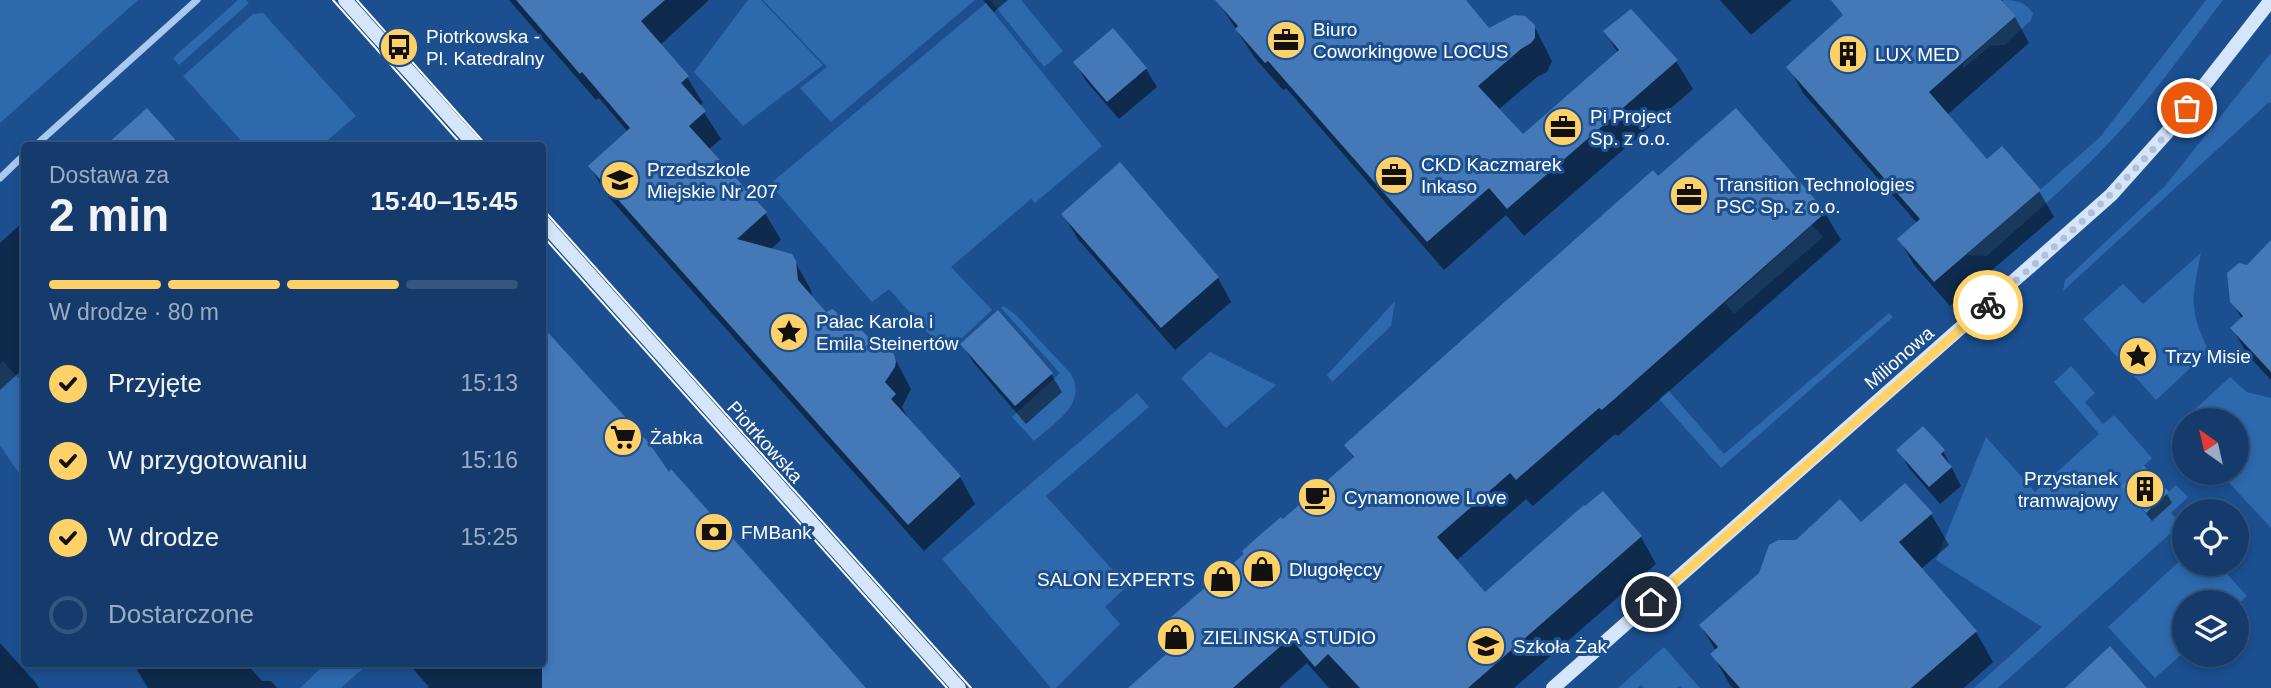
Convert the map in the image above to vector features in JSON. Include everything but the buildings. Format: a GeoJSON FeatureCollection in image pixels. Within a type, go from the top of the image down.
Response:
{"type":"FeatureCollection","features":[{"type":"Feature","properties":{"kind":"street"},"geometry":{"type":"LineString","coordinates":[[39,142],[197,0]]}},
{"type":"Feature","properties":{"kind":"street"},"geometry":{"type":"LineString","coordinates":[[345,0],[472,142]]}},
{"type":"Feature","properties":{"kind":"street","name":"Milionowa"},"geometry":{"type":"LineString","coordinates":[[1553,688],[2111,195],[2171,130],[2271,0]]}},
{"type":"Feature","properties":{"kind":"street"},"geometry":{"type":"LineString","coordinates":[[0,177],[21,158]]}},
{"type":"Feature","properties":{"kind":"street","name":"Piotrkowska"},"geometry":{"type":"LineString","coordinates":[[546,225],[959,688]]}},
{"type":"Feature","properties":{"kind":"shaded area"},"geometry":{"type":"Polygon","coordinates":[[[0,0],[138,0],[0,123],[0,0]]]}},
{"type":"Feature","properties":{"kind":"shaded area"},"geometry":{"type":"Polygon","coordinates":[[[238,0],[246,0],[249,3],[179,65],[173,58],[238,0]]]}},
{"type":"Feature","properties":{"kind":"shaded area"},"geometry":{"type":"Polygon","coordinates":[[[748,0],[761,0],[823,65],[743,126],[694,72],[748,0]]]}},
{"type":"Feature","properties":{"kind":"shaded area"},"geometry":{"type":"Polygon","coordinates":[[[763,0],[975,0],[831,122],[800,88],[827,67],[763,0]]]}},
{"type":"Feature","properties":{"kind":"shaded area"},"geometry":{"type":"Polygon","coordinates":[[[990,0],[1021,0],[1063,51],[1044,67],[990,0]]]}},
{"type":"Feature","properties":{"kind":"shaded area"},"geometry":{"type":"Polygon","coordinates":[[[2001,0],[2015,1],[2026,6],[2033,13],[2031,20],[2004,45],[1990,46],[1964,68],[1962,65],[2016,16],[2001,0]]]}},
{"type":"Feature","properties":{"kind":"shaded area"},"geometry":{"type":"Polygon","coordinates":[[[2206,0],[2223,0],[2152,94],[2105,147],[1987,256],[1966,255],[2100,137],[2206,0]]]}},
{"type":"Feature","properties":{"kind":"shaded area"},"geometry":{"type":"Polygon","coordinates":[[[986,3],[1102,146],[1035,203],[1031,199],[951,267],[992,310],[946,353],[889,289],[872,302],[770,184],[986,3]]]}},
{"type":"Feature","properties":{"kind":"shaded area"},"geometry":{"type":"Polygon","coordinates":[[[263,13],[356,116],[326,142],[242,142],[183,76],[253,14],[263,13]]]}},
{"type":"Feature","properties":{"kind":"shaded area"},"geometry":{"type":"Polygon","coordinates":[[[2271,53],[2271,103],[2063,291],[2065,280],[2165,186],[2271,53]]]}},
{"type":"Feature","properties":{"kind":"shaded area"},"geometry":{"type":"Polygon","coordinates":[[[1812,225],[1823,237],[1734,314],[1725,303],[1812,225]]]}},
{"type":"Feature","properties":{"kind":"shaded area"},"geometry":{"type":"Polygon","coordinates":[[[2201,253],[2194,303],[2202,337],[2209,351],[2156,400],[2083,319],[2123,284],[2143,304],[2201,253]]]}},
{"type":"Feature","properties":{"kind":"shaded area"},"geometry":{"type":"Polygon","coordinates":[[[1395,301],[1391,326],[1332,382],[1327,375],[1395,301]]]}},
{"type":"Feature","properties":{"kind":"shaded area"},"geometry":{"type":"Polygon","coordinates":[[[1004,306],[1016,315],[1071,374],[1075,385],[1072,404],[1059,420],[1034,441],[1012,417],[1060,373],[1001,308],[1004,306]]]}},
{"type":"Feature","properties":{"kind":"shaded area"},"geometry":{"type":"Polygon","coordinates":[[[1889,313],[1893,317],[1721,468],[1659,399],[1668,390],[1724,454],[1889,313]]]}},
{"type":"Feature","properties":{"kind":"shaded area"},"geometry":{"type":"Polygon","coordinates":[[[1210,352],[1276,385],[1226,428],[1181,378],[1210,352]]]}},
{"type":"Feature","properties":{"kind":"shaded area"},"geometry":{"type":"Polygon","coordinates":[[[3,361],[21,381],[21,476],[0,446],[0,364],[3,361]]]}},
{"type":"Feature","properties":{"kind":"shaded area"},"geometry":{"type":"Polygon","coordinates":[[[2071,366],[2095,393],[2085,402],[2103,424],[2114,415],[2152,458],[2122,487],[2146,513],[2176,485],[2188,497],[2172,499],[2172,532],[1998,688],[1974,688],[2042,627],[1936,560],[1986,437],[2035,492],[2099,434],[2054,382],[2071,366]]]}},
{"type":"Feature","properties":{"kind":"shaded area"},"geometry":{"type":"Polygon","coordinates":[[[2230,377],[2247,392],[2271,398],[2271,528],[2249,504],[2249,499],[2244,499],[2231,485],[2249,485],[2249,408],[2196,408],[2230,377]]]}},
{"type":"Feature","properties":{"kind":"shaded area"},"geometry":{"type":"Polygon","coordinates":[[[1137,393],[1149,407],[1046,496],[1127,586],[1105,607],[1120,624],[1056,688],[1051,688],[942,559],[1137,393]]]}},
{"type":"Feature","properties":{"kind":"shaded area"},"geometry":{"type":"Polygon","coordinates":[[[2172,568],[2172,576],[2229,576],[2242,590],[2172,590],[2172,663],[2155,678],[2108,627],[2172,568]]]}},
{"type":"Feature","properties":{"kind":"shaded area"},"geometry":{"type":"Polygon","coordinates":[[[1664,647],[1700,688],[1644,688],[1641,685],[1637,688],[1618,688],[1664,647]]]}},
{"type":"Feature","properties":{"kind":"shaded area"},"geometry":{"type":"Polygon","coordinates":[[[322,667],[365,667],[341,688],[300,688],[322,667]]]}},
{"type":"Feature","properties":{"kind":"tram line"},"geometry":{"type":"LineString","coordinates":[[333,0],[459,142]]}},
{"type":"Feature","properties":{"kind":"tram line"},"geometry":{"type":"LineString","coordinates":[[357,0],[483,142]]}},
{"type":"Feature","properties":{"kind":"tram line"},"geometry":{"type":"LineString","coordinates":[[546,212],[971,688]]}},
{"type":"Feature","properties":{"kind":"tram line"},"geometry":{"type":"LineString","coordinates":[[546,239],[947,688]]}},
{"type":"Feature","properties":{"kind":"way so far"},"geometry":{"type":"LineString","coordinates":[[1988,305],[2111,195],[2171,130],[2187,108]]}},
{"type":"Feature","properties":{"kind":"place","name":"Biuro Coworkingowe LOCUS"},"geometry":{"type":"Point","coordinates":[1286,40]}},
{"type":"Feature","properties":{"kind":"place","name":"Piotrkowska - Pl. Katedralny"},"geometry":{"type":"Point","coordinates":[399,47]}},
{"type":"Feature","properties":{"kind":"place","name":"LUX MED"},"geometry":{"type":"Point","coordinates":[1848,54]}},
{"type":"Feature","properties":{"kind":"place","name":"Pi Project Sp. z o.o."},"geometry":{"type":"Point","coordinates":[1563,127]}},
{"type":"Feature","properties":{"kind":"place","name":"CKD Kaczmarek Inkaso"},"geometry":{"type":"Point","coordinates":[1394,175]}},
{"type":"Feature","properties":{"kind":"place","name":"Przedszkole Miejskie Nr 207"},"geometry":{"type":"Point","coordinates":[620,180]}},
{"type":"Feature","properties":{"kind":"place","name":"Transition Technologies PSC Sp. z o.o."},"geometry":{"type":"Point","coordinates":[1689,195]}},
{"type":"Feature","properties":{"kind":"place","name":"Pałac Karola i Emila Steinertów"},"geometry":{"type":"Point","coordinates":[789,332]}},
{"type":"Feature","properties":{"kind":"place","name":"Trzy Misie"},"geometry":{"type":"Point","coordinates":[2138,356]}},
{"type":"Feature","properties":{"kind":"place","name":"Żabka"},"geometry":{"type":"Point","coordinates":[623,437]}},
{"type":"Feature","properties":{"kind":"place","name":"Przystanek tramwajowy"},"geometry":{"type":"Point","coordinates":[2145,489]}},
{"type":"Feature","properties":{"kind":"place","name":"Cynamonowe Love"},"geometry":{"type":"Point","coordinates":[1317,497]}},
{"type":"Feature","properties":{"kind":"place","name":"FMBank"},"geometry":{"type":"Point","coordinates":[714,532]}},
{"type":"Feature","properties":{"kind":"place","name":"Dlugołęccy"},"geometry":{"type":"Point","coordinates":[1262,569]}},
{"type":"Feature","properties":{"kind":"place","name":"SALON EXPERTS"},"geometry":{"type":"Point","coordinates":[1222,579]}},
{"type":"Feature","properties":{"kind":"place","name":"ZIELINSKA STUDIO"},"geometry":{"type":"Point","coordinates":[1176,637]}},
{"type":"Feature","properties":{"kind":"place","name":"Szkoła Żak"},"geometry":{"type":"Point","coordinates":[1486,646]}},
{"type":"Feature","properties":{"kind":"route"},"geometry":{"type":"LineString","coordinates":[[1651,602],[1988,305]]}}]}
